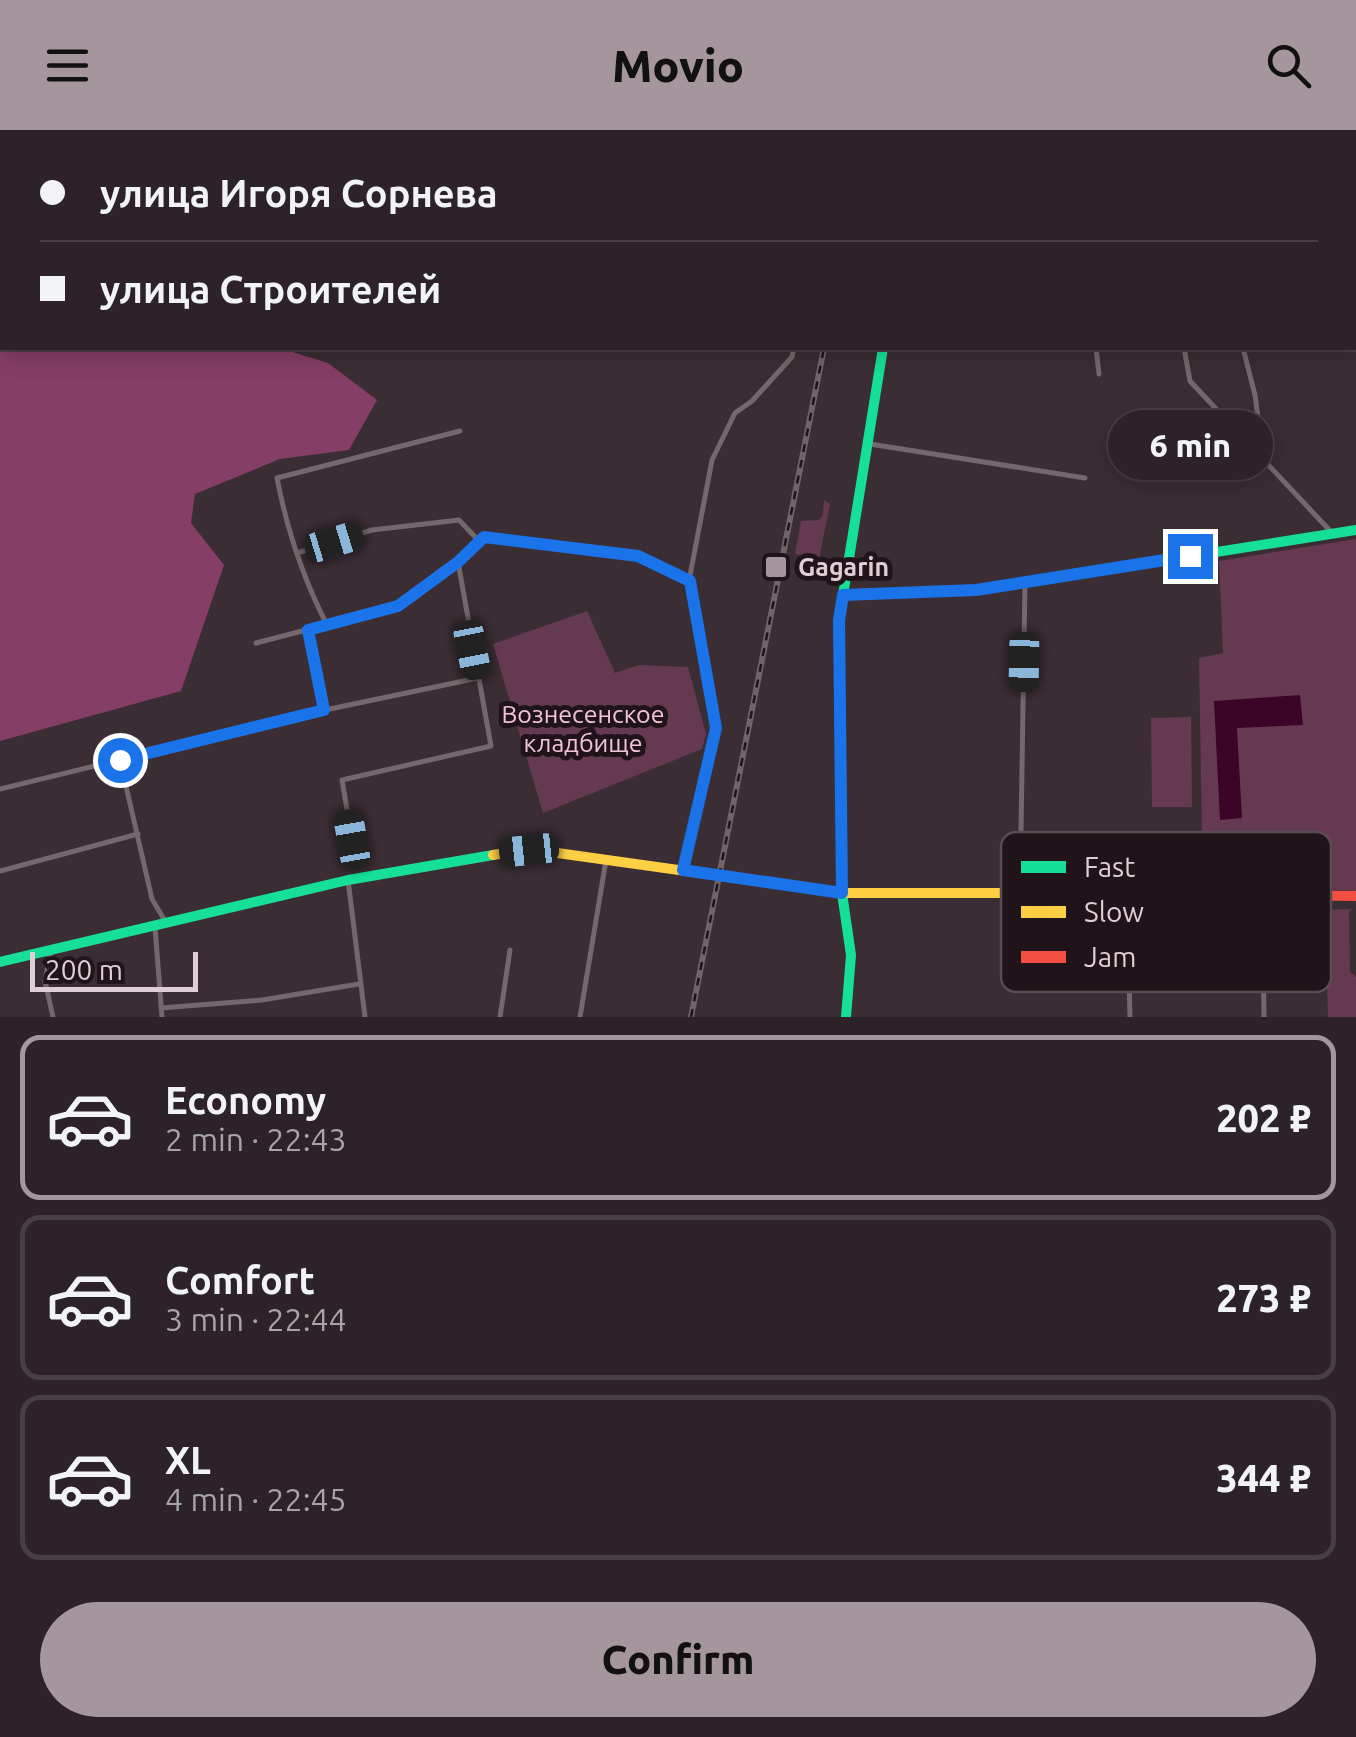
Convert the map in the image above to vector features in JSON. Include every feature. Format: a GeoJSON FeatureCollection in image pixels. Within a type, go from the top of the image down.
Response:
{"type":"FeatureCollection","features":[{"type":"Feature","properties":{"kind":"main road"},"geometry":{"type":"LineString","coordinates":[[846,1017],[851,955],[842,893],[839,620],[883,350]]}},
{"type":"Feature","properties":{"kind":"main road"},"geometry":{"type":"LineString","coordinates":[[843,595],[976,590],[1356,530]]}},
{"type":"Feature","properties":{"kind":"main road"},"geometry":{"type":"LineString","coordinates":[[0,962],[348,880],[529,850],[842,893],[1001,893]]}},
{"type":"Feature","properties":{"kind":"main road"},"geometry":{"type":"LineString","coordinates":[[1331,896],[1356,896]]}},
{"type":"Feature","properties":{"kind":"street"},"geometry":{"type":"LineString","coordinates":[[683,870],[716,728],[690,581],[712,460],[734,413],[752,401],[792,358],[794,350]]}},
{"type":"Feature","properties":{"kind":"street"},"geometry":{"type":"LineString","coordinates":[[1096,350],[1099,374]]}},
{"type":"Feature","properties":{"kind":"street"},"geometry":{"type":"LineString","coordinates":[[1184,350],[1190,381],[1334,534]]}},
{"type":"Feature","properties":{"kind":"street"},"geometry":{"type":"LineString","coordinates":[[1244,350],[1263,458]]}},
{"type":"Feature","properties":{"kind":"street"},"geometry":{"type":"LineString","coordinates":[[327,625],[305,583],[278,478],[460,430]]}},
{"type":"Feature","properties":{"kind":"street"},"geometry":{"type":"LineString","coordinates":[[870,444],[1085,478]]}},
{"type":"Feature","properties":{"kind":"street"},"geometry":{"type":"LineString","coordinates":[[297,553],[372,530],[458,520],[479,540]]}},
{"type":"Feature","properties":{"kind":"street"},"geometry":{"type":"LineString","coordinates":[[256,643],[398,606],[458,562],[484,537],[638,556],[690,581]]}},
{"type":"Feature","properties":{"kind":"street"},"geometry":{"type":"LineString","coordinates":[[352,839],[342,780],[491,746],[458,562]]}},
{"type":"Feature","properties":{"kind":"street"},"geometry":{"type":"LineString","coordinates":[[1021,832],[1026,582]]}},
{"type":"Feature","properties":{"kind":"street"},"geometry":{"type":"LineString","coordinates":[[308,630],[324,710]]}},
{"type":"Feature","properties":{"kind":"street"},"geometry":{"type":"LineString","coordinates":[[0,789],[324,710],[478,678]]}},
{"type":"Feature","properties":{"kind":"street"},"geometry":{"type":"LineString","coordinates":[[120,760],[160,924],[162,1017]]}},
{"type":"Feature","properties":{"kind":"street"},"geometry":{"type":"LineString","coordinates":[[0,871],[138,834]]}},
{"type":"Feature","properties":{"kind":"street"},"geometry":{"type":"LineString","coordinates":[[580,1017],[606,860]]}},
{"type":"Feature","properties":{"kind":"street"},"geometry":{"type":"LineString","coordinates":[[348,880],[365,1017]]}},
{"type":"Feature","properties":{"kind":"street"},"geometry":{"type":"LineString","coordinates":[[51,950],[46,982],[53,1017]]}},
{"type":"Feature","properties":{"kind":"street"},"geometry":{"type":"LineString","coordinates":[[500,1017],[510,950]]}},
{"type":"Feature","properties":{"kind":"street"},"geometry":{"type":"LineString","coordinates":[[161,1008],[262,1000],[360,984]]}},
{"type":"Feature","properties":{"kind":"street"},"geometry":{"type":"LineString","coordinates":[[1129,992],[1130,1017]]}},
{"type":"Feature","properties":{"kind":"street"},"geometry":{"type":"LineString","coordinates":[[1264,992],[1264,1017]]}},
{"type":"Feature","properties":{"kind":"green space"},"geometry":{"type":"Polygon","coordinates":[[[824,500],[830,504],[819,559],[795,554],[801,521],[819,520],[824,500]]]}},
{"type":"Feature","properties":{"kind":"green space"},"geometry":{"type":"Polygon","coordinates":[[[1356,539],[1356,891],[1331,890],[1331,832],[1202,832],[1199,658],[1223,653],[1219,561],[1356,539]]]}},
{"type":"Feature","properties":{"kind":"green space","name":"Вознесенское кладбище"},"geometry":{"type":"Polygon","coordinates":[[[587,611],[615,673],[639,665],[688,667],[706,734],[702,749],[543,813],[493,644],[587,611]]]}},
{"type":"Feature","properties":{"kind":"green space"},"geometry":{"type":"Polygon","coordinates":[[[1191,717],[1192,807],[1152,807],[1151,718],[1191,717]]]}},
{"type":"Feature","properties":{"kind":"green space"},"geometry":{"type":"Polygon","coordinates":[[[1352,909],[1350,972],[1356,977],[1356,1017],[1328,1017],[1331,910],[1352,909]]]}},
{"type":"Feature","properties":{"kind":"shaded area"},"geometry":{"type":"Polygon","coordinates":[[[0,350],[286,350],[328,363],[377,400],[349,450],[280,459],[195,494],[191,523],[224,565],[181,691],[0,741],[0,350]]]}},
{"type":"Feature","properties":{"kind":"shaded area"},"geometry":{"type":"Polygon","coordinates":[[[1300,695],[1303,725],[1237,728],[1242,818],[1220,820],[1214,701],[1300,695]]]}},
{"type":"Feature","properties":{"kind":"railway"},"geometry":{"type":"LineString","coordinates":[[691,1017],[824,350]]}},
{"type":"Feature","properties":{"kind":"traffic: fast"},"geometry":{"type":"LineString","coordinates":[[846,1017],[851,955],[842,893],[839,620],[883,350]]}},
{"type":"Feature","properties":{"kind":"traffic: fast"},"geometry":{"type":"LineString","coordinates":[[843,595],[976,590],[1356,530]]}},
{"type":"Feature","properties":{"kind":"traffic: fast"},"geometry":{"type":"LineString","coordinates":[[0,962],[348,880],[493,855]]}},
{"type":"Feature","properties":{"kind":"traffic: slow"},"geometry":{"type":"LineString","coordinates":[[493,855],[529,849],[842,893],[1001,893]]}},
{"type":"Feature","properties":{"kind":"traffic: jam"},"geometry":{"type":"LineString","coordinates":[[1331,896],[1356,896]]}},
{"type":"Feature","properties":{"kind":"place","name":"Gagarin"},"geometry":{"type":"Point","coordinates":[776,567]}},
{"type":"Feature","properties":{"kind":"route"},"geometry":{"type":"LineString","coordinates":[[120,760],[324,710],[308,630],[398,606],[458,562],[484,537],[638,556],[690,581],[716,728],[683,870],[842,893],[839,620],[843,595],[976,590],[1190,556]]}}]}
